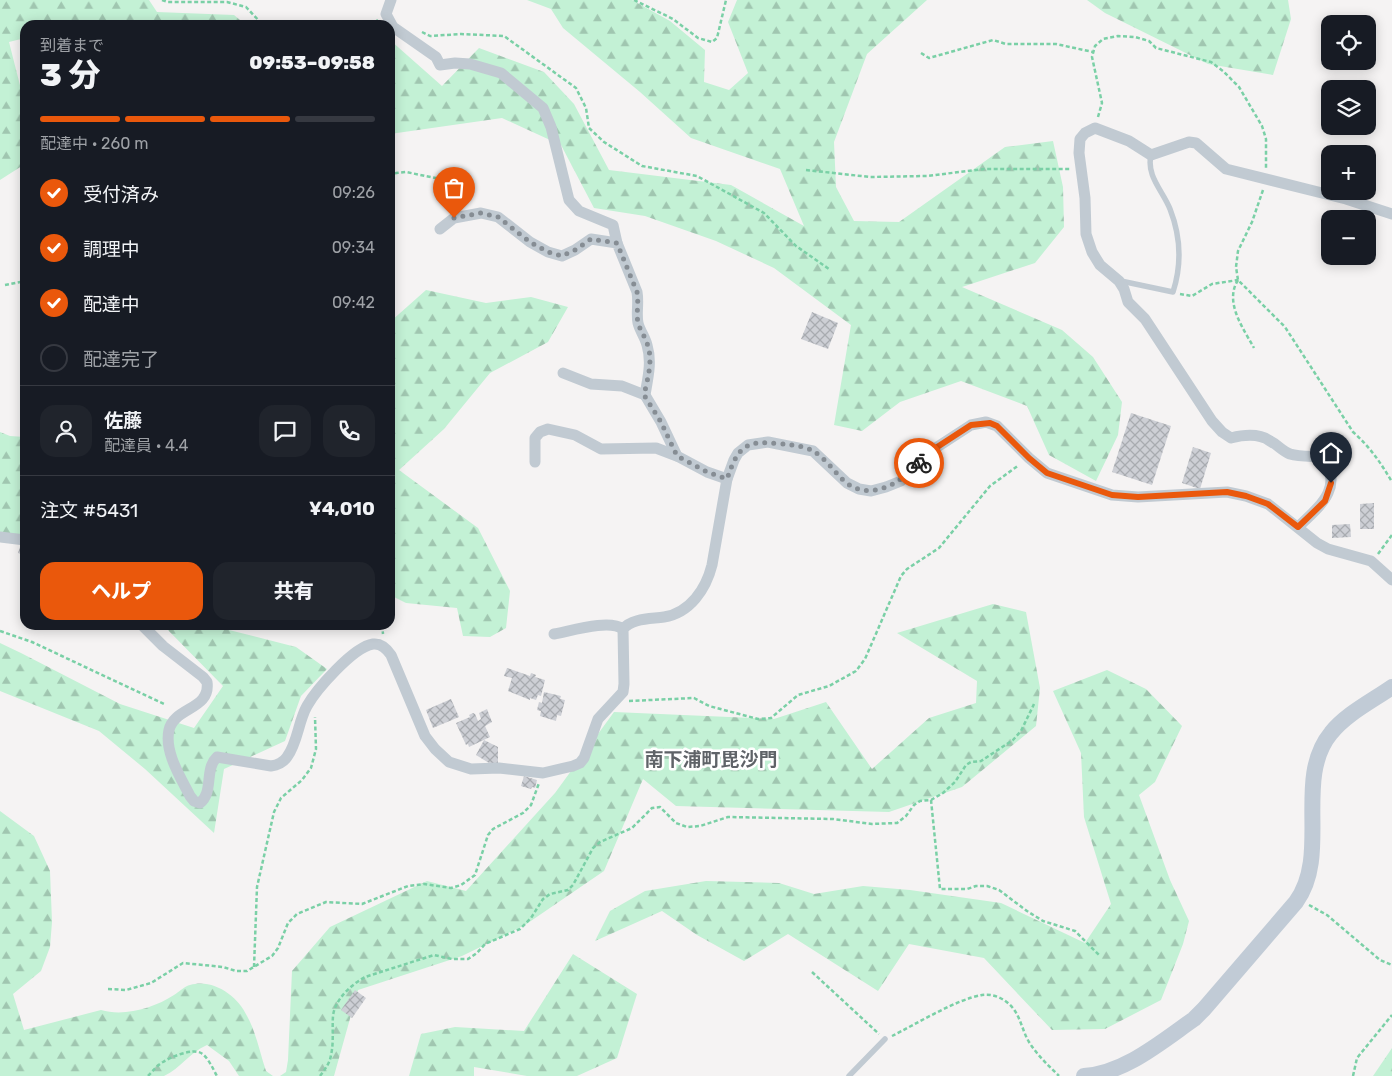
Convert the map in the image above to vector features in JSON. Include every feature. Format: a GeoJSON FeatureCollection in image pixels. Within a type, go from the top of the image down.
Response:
{"type":"FeatureCollection","features":[{"type":"Feature","properties":{"kind":"street"},"geometry":{"type":"LineString","coordinates":[[389,20],[386,14],[391,0]]}},
{"type":"Feature","properties":{"kind":"street"},"geometry":{"type":"LineString","coordinates":[[395,30],[436,57],[440,66],[455,63],[470,64],[501,73],[543,108],[551,127],[569,200],[579,211],[613,224],[617,243],[637,292],[639,300],[638,321],[641,332],[647,342],[651,361],[644,395]]}},
{"type":"Feature","properties":{"kind":"street"},"geometry":{"type":"LineString","coordinates":[[1298,527],[1325,501],[1331,483],[1330,468],[1322,457],[1293,455],[1280,449],[1270,440],[1247,435],[1231,438],[1222,432],[1212,421],[1145,319],[1128,302],[1120,281],[1100,265],[1092,252],[1086,234],[1080,139],[1085,133],[1095,128],[1129,141],[1151,155],[1189,142],[1196,143],[1226,169],[1346,199],[1392,214]]}},
{"type":"Feature","properties":{"kind":"street"},"geometry":{"type":"LineString","coordinates":[[440,229],[454,218],[481,213],[498,217],[530,242],[548,252],[562,256],[591,239],[617,243]]}},
{"type":"Feature","properties":{"kind":"street"},"geometry":{"type":"LineString","coordinates":[[563,373],[591,384],[622,386],[644,395],[661,422],[677,456]]}},
{"type":"Feature","properties":{"kind":"street"},"geometry":{"type":"LineString","coordinates":[[622,629],[638,620],[672,616],[687,607],[700,594],[709,578],[727,479],[734,460],[743,448],[755,443],[768,442],[813,451],[848,483],[865,491],[878,490],[901,481],[928,453],[966,428],[981,423],[997,426],[1047,473],[1112,495],[1138,497],[1227,492],[1268,504],[1317,543],[1371,561],[1392,580]]}},
{"type":"Feature","properties":{"kind":"street"},"geometry":{"type":"LineString","coordinates":[[534,462],[534,438],[540,432],[548,429],[575,435],[601,449],[656,448],[677,456],[707,472],[727,479]]}},
{"type":"Feature","properties":{"kind":"street"},"geometry":{"type":"LineString","coordinates":[[0,537],[20,539]]}},
{"type":"Feature","properties":{"kind":"street"},"geometry":{"type":"LineString","coordinates":[[147,630],[163,646],[204,677],[207,682],[206,695],[197,705],[175,718],[168,737],[172,755],[190,796],[200,803],[205,798],[210,769],[217,757],[267,766],[283,762],[292,748],[305,711],[313,698],[340,664],[373,644],[380,644],[391,655],[425,736],[449,762],[471,769],[498,768],[543,773],[573,766],[583,761],[596,723],[623,692],[622,629],[618,625],[605,625],[554,634]]}},
{"type":"Feature","properties":{"kind":"street"},"geometry":{"type":"LineString","coordinates":[[1084,1076],[1110,1071],[1123,1066],[1194,1019],[1298,899],[1304,891],[1310,865],[1317,757],[1331,733],[1341,723],[1392,687]]}},
{"type":"Feature","properties":{"kind":"lane"},"geometry":{"type":"LineString","coordinates":[[1120,281],[1173,292],[1179,274],[1180,254],[1177,230],[1170,207],[1149,169],[1151,155]]}},
{"type":"Feature","properties":{"kind":"lane"},"geometry":{"type":"LineString","coordinates":[[849,1076],[885,1039]]}},
{"type":"Feature","properties":{"kind":"path"},"geometry":{"type":"LineString","coordinates":[[162,0],[168,2],[226,2],[246,7],[258,20]]}},
{"type":"Feature","properties":{"kind":"path"},"geometry":{"type":"LineString","coordinates":[[634,0],[673,19],[698,38],[712,42],[717,38],[726,0]]}},
{"type":"Feature","properties":{"kind":"path"},"geometry":{"type":"LineString","coordinates":[[421,31],[430,36],[462,34],[504,36],[576,88],[586,108],[589,128],[604,142],[642,166],[697,176],[764,213],[796,246],[829,269]]}},
{"type":"Feature","properties":{"kind":"path"},"geometry":{"type":"LineString","coordinates":[[1095,128],[1102,103],[1092,57],[1095,46],[1103,39],[1118,36],[1135,37],[1149,41],[1156,48],[1211,62],[1239,87],[1262,126],[1266,138],[1266,180],[1252,222],[1238,251],[1236,267],[1238,280],[1285,327],[1353,432],[1380,461],[1392,482]]}},
{"type":"Feature","properties":{"kind":"path"},"geometry":{"type":"LineString","coordinates":[[921,53],[930,58],[993,40],[1006,44],[1056,44],[1093,52]]}},
{"type":"Feature","properties":{"kind":"path"},"geometry":{"type":"LineString","coordinates":[[806,170],[870,177],[928,176],[984,169],[1081,169]]}},
{"type":"Feature","properties":{"kind":"path"},"geometry":{"type":"LineString","coordinates":[[395,174],[406,172],[450,181],[472,216]]}},
{"type":"Feature","properties":{"kind":"path"},"geometry":{"type":"LineString","coordinates":[[1173,292],[1192,296],[1212,284],[1238,280]]}},
{"type":"Feature","properties":{"kind":"path"},"geometry":{"type":"LineString","coordinates":[[1238,280],[1233,287],[1234,306],[1236,314],[1254,348]]}},
{"type":"Feature","properties":{"kind":"path"},"geometry":{"type":"LineString","coordinates":[[5,285],[20,282]]}},
{"type":"Feature","properties":{"kind":"path"},"geometry":{"type":"LineString","coordinates":[[615,701],[638,702],[694,698],[709,706],[758,719],[771,718],[798,695],[829,686],[851,675],[865,659],[901,576],[907,569],[943,545],[990,486],[1029,458]]}},
{"type":"Feature","properties":{"kind":"path"},"geometry":{"type":"LineString","coordinates":[[1371,561],[1392,535]]}},
{"type":"Feature","properties":{"kind":"path"},"geometry":{"type":"LineString","coordinates":[[0,631],[32,642],[164,704]]}},
{"type":"Feature","properties":{"kind":"path"},"geometry":{"type":"LineString","coordinates":[[320,1076],[332,1055],[333,1014],[336,1005],[356,982],[365,977],[434,955],[452,959],[468,959],[476,954],[485,944],[520,929],[531,918],[543,899],[550,894],[568,890],[573,885],[593,848],[600,842],[632,828],[652,808],[660,807],[676,823],[687,827],[700,826],[728,818],[833,819],[881,824],[897,823],[920,801],[931,800],[944,793],[955,782],[966,765],[981,760],[1013,740],[1021,731],[1034,704]]}},
{"type":"Feature","properties":{"kind":"path"},"geometry":{"type":"LineString","coordinates":[[254,967],[257,887],[274,812],[280,798],[302,780],[311,768],[316,749],[315,716]]}},
{"type":"Feature","properties":{"kind":"path"},"geometry":{"type":"LineString","coordinates":[[108,989],[126,990],[151,983],[183,963],[247,971],[272,956],[278,948],[288,923],[297,914],[326,902],[362,904],[408,886],[424,884],[451,888],[462,886],[474,875],[488,835],[493,829],[523,813],[531,806],[543,773]]}},
{"type":"Feature","properties":{"kind":"path"},"geometry":{"type":"LineString","coordinates":[[931,800],[940,889],[967,889],[976,886],[987,886],[999,890],[1044,921],[1075,931],[1100,956]]}},
{"type":"Feature","properties":{"kind":"path"},"geometry":{"type":"LineString","coordinates":[[1298,899],[1327,915],[1364,948],[1380,960],[1392,965]]}},
{"type":"Feature","properties":{"kind":"path"},"geometry":{"type":"LineString","coordinates":[[812,972],[885,1039],[966,999],[984,995],[996,996],[1005,1001],[1014,1010],[1029,1042],[1040,1057],[1060,1076]]}},
{"type":"Feature","properties":{"kind":"path"},"geometry":{"type":"LineString","coordinates":[[1353,1076],[1357,1058],[1392,1015]]}},
{"type":"Feature","properties":{"kind":"path"},"geometry":{"type":"LineString","coordinates":[[148,1076],[163,1061],[193,1051],[204,1055],[217,1076]]}},
{"type":"Feature","properties":{"kind":"green space"},"geometry":{"type":"Polygon","coordinates":[[[0,0],[149,0],[157,12],[234,15],[240,20],[20,20],[20,39],[9,42],[20,85],[20,167],[0,180],[0,0]]]}},
{"type":"Feature","properties":{"kind":"green space"},"geometry":{"type":"Polygon","coordinates":[[[527,0],[632,0],[670,21],[705,50],[704,82],[729,90],[748,73],[728,22],[737,0],[927,0],[867,54],[834,142],[836,187],[854,221],[899,222],[1005,147],[1053,141],[1063,187],[1064,227],[1035,263],[962,287],[1062,330],[1093,357],[1122,402],[1118,435],[1096,481],[1049,455],[1027,406],[961,381],[900,402],[862,431],[834,425],[851,325],[774,268],[716,241],[645,216],[594,208],[561,145],[502,118],[395,133],[395,44],[442,86],[479,48],[544,72],[574,104],[609,170],[731,185],[804,226],[780,169],[691,138],[640,92],[563,28],[551,9],[527,0]]]}},
{"type":"Feature","properties":{"kind":"green space"},"geometry":{"type":"Polygon","coordinates":[[[1087,0],[1288,0],[1291,19],[1273,75],[1208,64],[1105,13],[1087,0]]]}},
{"type":"Feature","properties":{"kind":"green space"},"geometry":{"type":"Polygon","coordinates":[[[426,290],[486,303],[531,297],[568,307],[548,342],[490,373],[444,429],[399,470],[478,528],[510,591],[506,628],[490,637],[463,636],[457,608],[406,603],[395,598],[395,318],[426,290]]]}},
{"type":"Feature","properties":{"kind":"green space"},"geometry":{"type":"Polygon","coordinates":[[[0,432],[10,436],[20,437],[20,543],[0,541],[0,432]]]}},
{"type":"Feature","properties":{"kind":"green space"},"geometry":{"type":"Polygon","coordinates":[[[993,604],[1026,612],[1040,688],[1036,726],[962,787],[889,812],[676,806],[643,779],[604,871],[525,925],[462,956],[358,990],[334,1076],[280,1076],[286,1072],[288,1060],[292,971],[330,927],[427,881],[466,891],[555,793],[614,712],[774,719],[826,702],[872,769],[929,718],[976,703],[977,681],[897,633],[993,604]]]}},
{"type":"Feature","properties":{"kind":"green space"},"geometry":{"type":"Polygon","coordinates":[[[168,630],[229,630],[296,647],[327,669],[301,696],[285,741],[224,769],[214,833],[145,769],[99,731],[0,691],[0,643],[120,704],[194,728],[223,686],[168,630]]]}},
{"type":"Feature","properties":{"kind":"green space"},"geometry":{"type":"Polygon","coordinates":[[[1107,670],[1146,689],[1182,726],[1155,782],[1139,795],[1170,880],[1189,921],[1183,944],[1161,1000],[1105,1029],[1052,1030],[984,958],[909,944],[878,991],[788,934],[744,961],[697,935],[662,911],[595,941],[610,911],[645,891],[706,881],[779,883],[814,894],[863,886],[910,890],[1001,903],[1085,943],[1111,904],[1084,817],[1081,753],[1053,691],[1107,670]]]}},
{"type":"Feature","properties":{"kind":"green space"},"geometry":{"type":"Polygon","coordinates":[[[0,811],[34,836],[50,871],[52,922],[50,947],[41,971],[13,994],[24,1030],[101,1010],[129,1012],[139,1010],[166,1000],[188,986],[207,984],[224,990],[238,1002],[253,1029],[266,1071],[273,1076],[239,1076],[229,1061],[207,1045],[164,1076],[0,1076],[0,811]]]}},
{"type":"Feature","properties":{"kind":"green space"},"geometry":{"type":"Polygon","coordinates":[[[573,954],[637,994],[617,1058],[577,1076],[527,1076],[474,1067],[474,1076],[409,1076],[421,1034],[455,1027],[524,1031],[573,954]]]}},
{"type":"Feature","properties":{"kind":"green space"},"geometry":{"type":"Polygon","coordinates":[[[1392,1048],[1392,1076],[1373,1076],[1392,1048]]]}},
{"type":"Feature","properties":{"kind":"building"},"geometry":{"type":"Polygon","coordinates":[[[812,312],[838,323],[828,349],[801,339],[812,312]]]}},
{"type":"Feature","properties":{"kind":"building"},"geometry":{"type":"Polygon","coordinates":[[[1131,413],[1171,426],[1152,485],[1112,472],[1131,413]]]}},
{"type":"Feature","properties":{"kind":"building"},"geometry":{"type":"Polygon","coordinates":[[[1193,447],[1211,453],[1200,489],[1182,483],[1193,447]]]}},
{"type":"Feature","properties":{"kind":"building"},"geometry":{"type":"Polygon","coordinates":[[[1374,503],[1374,529],[1360,529],[1360,504],[1374,503]]]}},
{"type":"Feature","properties":{"kind":"building"},"geometry":{"type":"Polygon","coordinates":[[[1350,524],[1351,537],[1332,538],[1332,525],[1350,524]]]}},
{"type":"Feature","properties":{"kind":"building"},"geometry":{"type":"Polygon","coordinates":[[[507,668],[530,676],[531,673],[536,675],[535,677],[545,680],[541,696],[538,695],[536,700],[530,698],[530,700],[508,691],[512,678],[504,676],[507,668]]]}},
{"type":"Feature","properties":{"kind":"building"},"geometry":{"type":"Polygon","coordinates":[[[544,692],[561,696],[560,699],[565,700],[561,716],[557,715],[556,721],[540,716],[541,711],[537,710],[539,702],[542,703],[544,692]]]}},
{"type":"Feature","properties":{"kind":"building"},"geometry":{"type":"Polygon","coordinates":[[[451,699],[459,717],[433,728],[426,710],[451,699]]]}},
{"type":"Feature","properties":{"kind":"building"},"geometry":{"type":"Polygon","coordinates":[[[487,709],[492,722],[485,726],[490,737],[469,747],[468,744],[466,745],[456,723],[470,717],[469,715],[473,713],[478,721],[481,719],[479,713],[487,709]]]}},
{"type":"Feature","properties":{"kind":"building"},"geometry":{"type":"Polygon","coordinates":[[[484,740],[498,747],[498,764],[489,763],[476,755],[484,740]]]}},
{"type":"Feature","properties":{"kind":"building"},"geometry":{"type":"Polygon","coordinates":[[[524,776],[537,780],[535,788],[532,787],[531,789],[521,786],[524,776]]]}},
{"type":"Feature","properties":{"kind":"building"},"geometry":{"type":"Polygon","coordinates":[[[355,990],[366,998],[352,1018],[341,1010],[355,990]]]}},
{"type":"Feature","properties":{"kind":"way so far"},"geometry":{"type":"LineString","coordinates":[[454,218],[481,213],[498,217],[530,242],[548,252],[562,256],[591,239],[617,243],[637,292],[639,300],[638,321],[641,332],[647,342],[651,361],[644,395],[661,422],[677,456],[690,464],[727,479],[734,460],[743,448],[755,443],[768,442],[813,451],[852,486],[865,491],[871,491],[901,481],[919,463]]}},
{"type":"Feature","properties":{"kind":"district","name":"南下浦町毘沙門"},"geometry":{"type":"Point","coordinates":[711,759]}},
{"type":"Feature","properties":{"kind":"route"},"geometry":{"type":"LineString","coordinates":[[919,463],[928,453],[971,425],[986,422],[997,426],[1047,473],[1112,495],[1138,497],[1227,492],[1268,504],[1298,527],[1325,501],[1331,483]]}}]}
